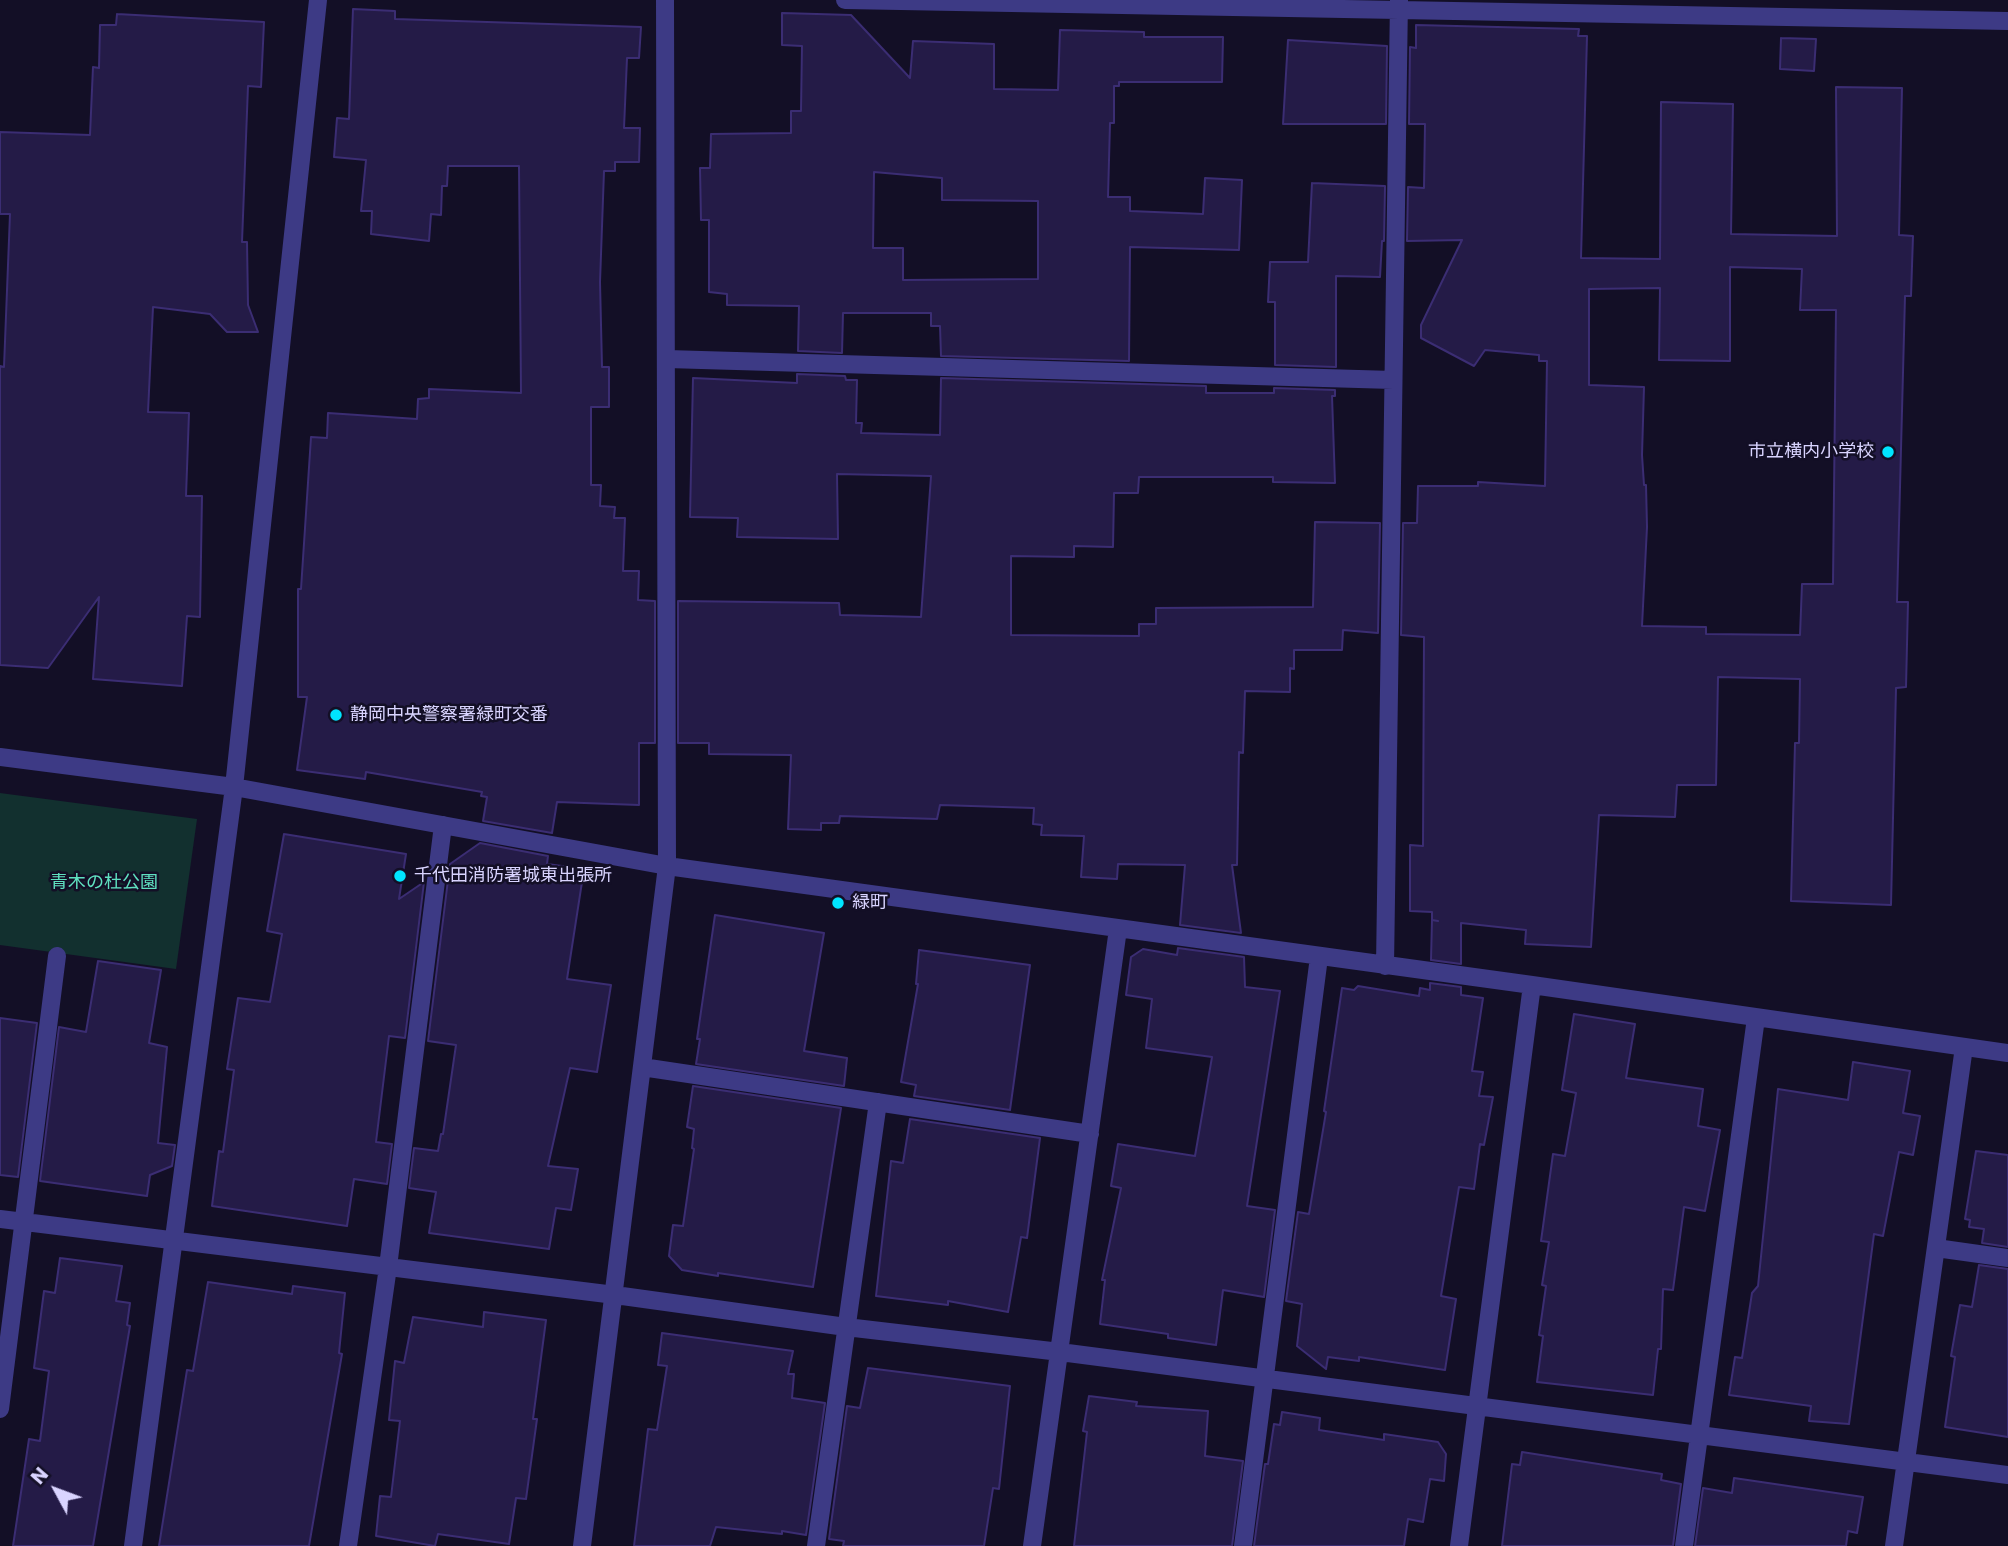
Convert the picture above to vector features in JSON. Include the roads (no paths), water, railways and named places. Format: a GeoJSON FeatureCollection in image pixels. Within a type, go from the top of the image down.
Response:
{"type":"FeatureCollection","features":[{"type":"Feature","properties":{"kind":"street"},"geometry":{"type":"LineString","coordinates":[[133,1546],[234,787],[318,0]]}},
{"type":"Feature","properties":{"kind":"street"},"geometry":{"type":"LineString","coordinates":[[582,1546],[667,866],[665,0]]}},
{"type":"Feature","properties":{"kind":"street"},"geometry":{"type":"LineString","coordinates":[[845,0],[1399,6],[2008,22]]}},
{"type":"Feature","properties":{"kind":"street"},"geometry":{"type":"LineString","coordinates":[[1385,966],[1399,6]]}},
{"type":"Feature","properties":{"kind":"street"},"geometry":{"type":"LineString","coordinates":[[667,359],[1393,380]]}},
{"type":"Feature","properties":{"kind":"street"},"geometry":{"type":"LineString","coordinates":[[0,757],[234,787],[667,866],[1532,985],[2008,1054]]}},
{"type":"Feature","properties":{"kind":"street"},"geometry":{"type":"LineString","coordinates":[[348,1546],[388,1267],[443,825]]}},
{"type":"Feature","properties":{"kind":"street"},"geometry":{"type":"LineString","coordinates":[[1032,1546],[1118,929]]}},
{"type":"Feature","properties":{"kind":"street"},"geometry":{"type":"LineString","coordinates":[[0,1409],[57,956]]}},
{"type":"Feature","properties":{"kind":"street"},"geometry":{"type":"LineString","coordinates":[[1243,1546],[1319,957]]}},
{"type":"Feature","properties":{"kind":"street"},"geometry":{"type":"LineString","coordinates":[[1459,1546],[1532,985]]}},
{"type":"Feature","properties":{"kind":"street"},"geometry":{"type":"LineString","coordinates":[[1684,1546],[1756,1018]]}},
{"type":"Feature","properties":{"kind":"street"},"geometry":{"type":"LineString","coordinates":[[1894,1546],[1964,1047]]}},
{"type":"Feature","properties":{"kind":"street"},"geometry":{"type":"LineString","coordinates":[[642,1067],[1090,1133]]}},
{"type":"Feature","properties":{"kind":"street"},"geometry":{"type":"LineString","coordinates":[[816,1546],[878,1102]]}},
{"type":"Feature","properties":{"kind":"street"},"geometry":{"type":"LineString","coordinates":[[0,1219],[615,1295],[846,1327],[1060,1352],[2008,1475]]}},
{"type":"Feature","properties":{"kind":"street"},"geometry":{"type":"LineString","coordinates":[[1936,1248],[2008,1258]]}},
{"type":"Feature","properties":{"kind":"place","name":"市立横内小学校"},"geometry":{"type":"Point","coordinates":[1888,452]}},
{"type":"Feature","properties":{"kind":"place","name":"静岡中央警察署緑町交番"},"geometry":{"type":"Point","coordinates":[336,715]}},
{"type":"Feature","properties":{"kind":"place","name":"千代田消防署城東出張所"},"geometry":{"type":"Point","coordinates":[400,876]}},
{"type":"Feature","properties":{"kind":"place","name":"緑町"},"geometry":{"type":"Point","coordinates":[838,903]}},
{"type":"Feature","properties":{"kind":"park label","name":"青木の杜公園"},"geometry":{"type":"Point","coordinates":[104,883]}}]}
